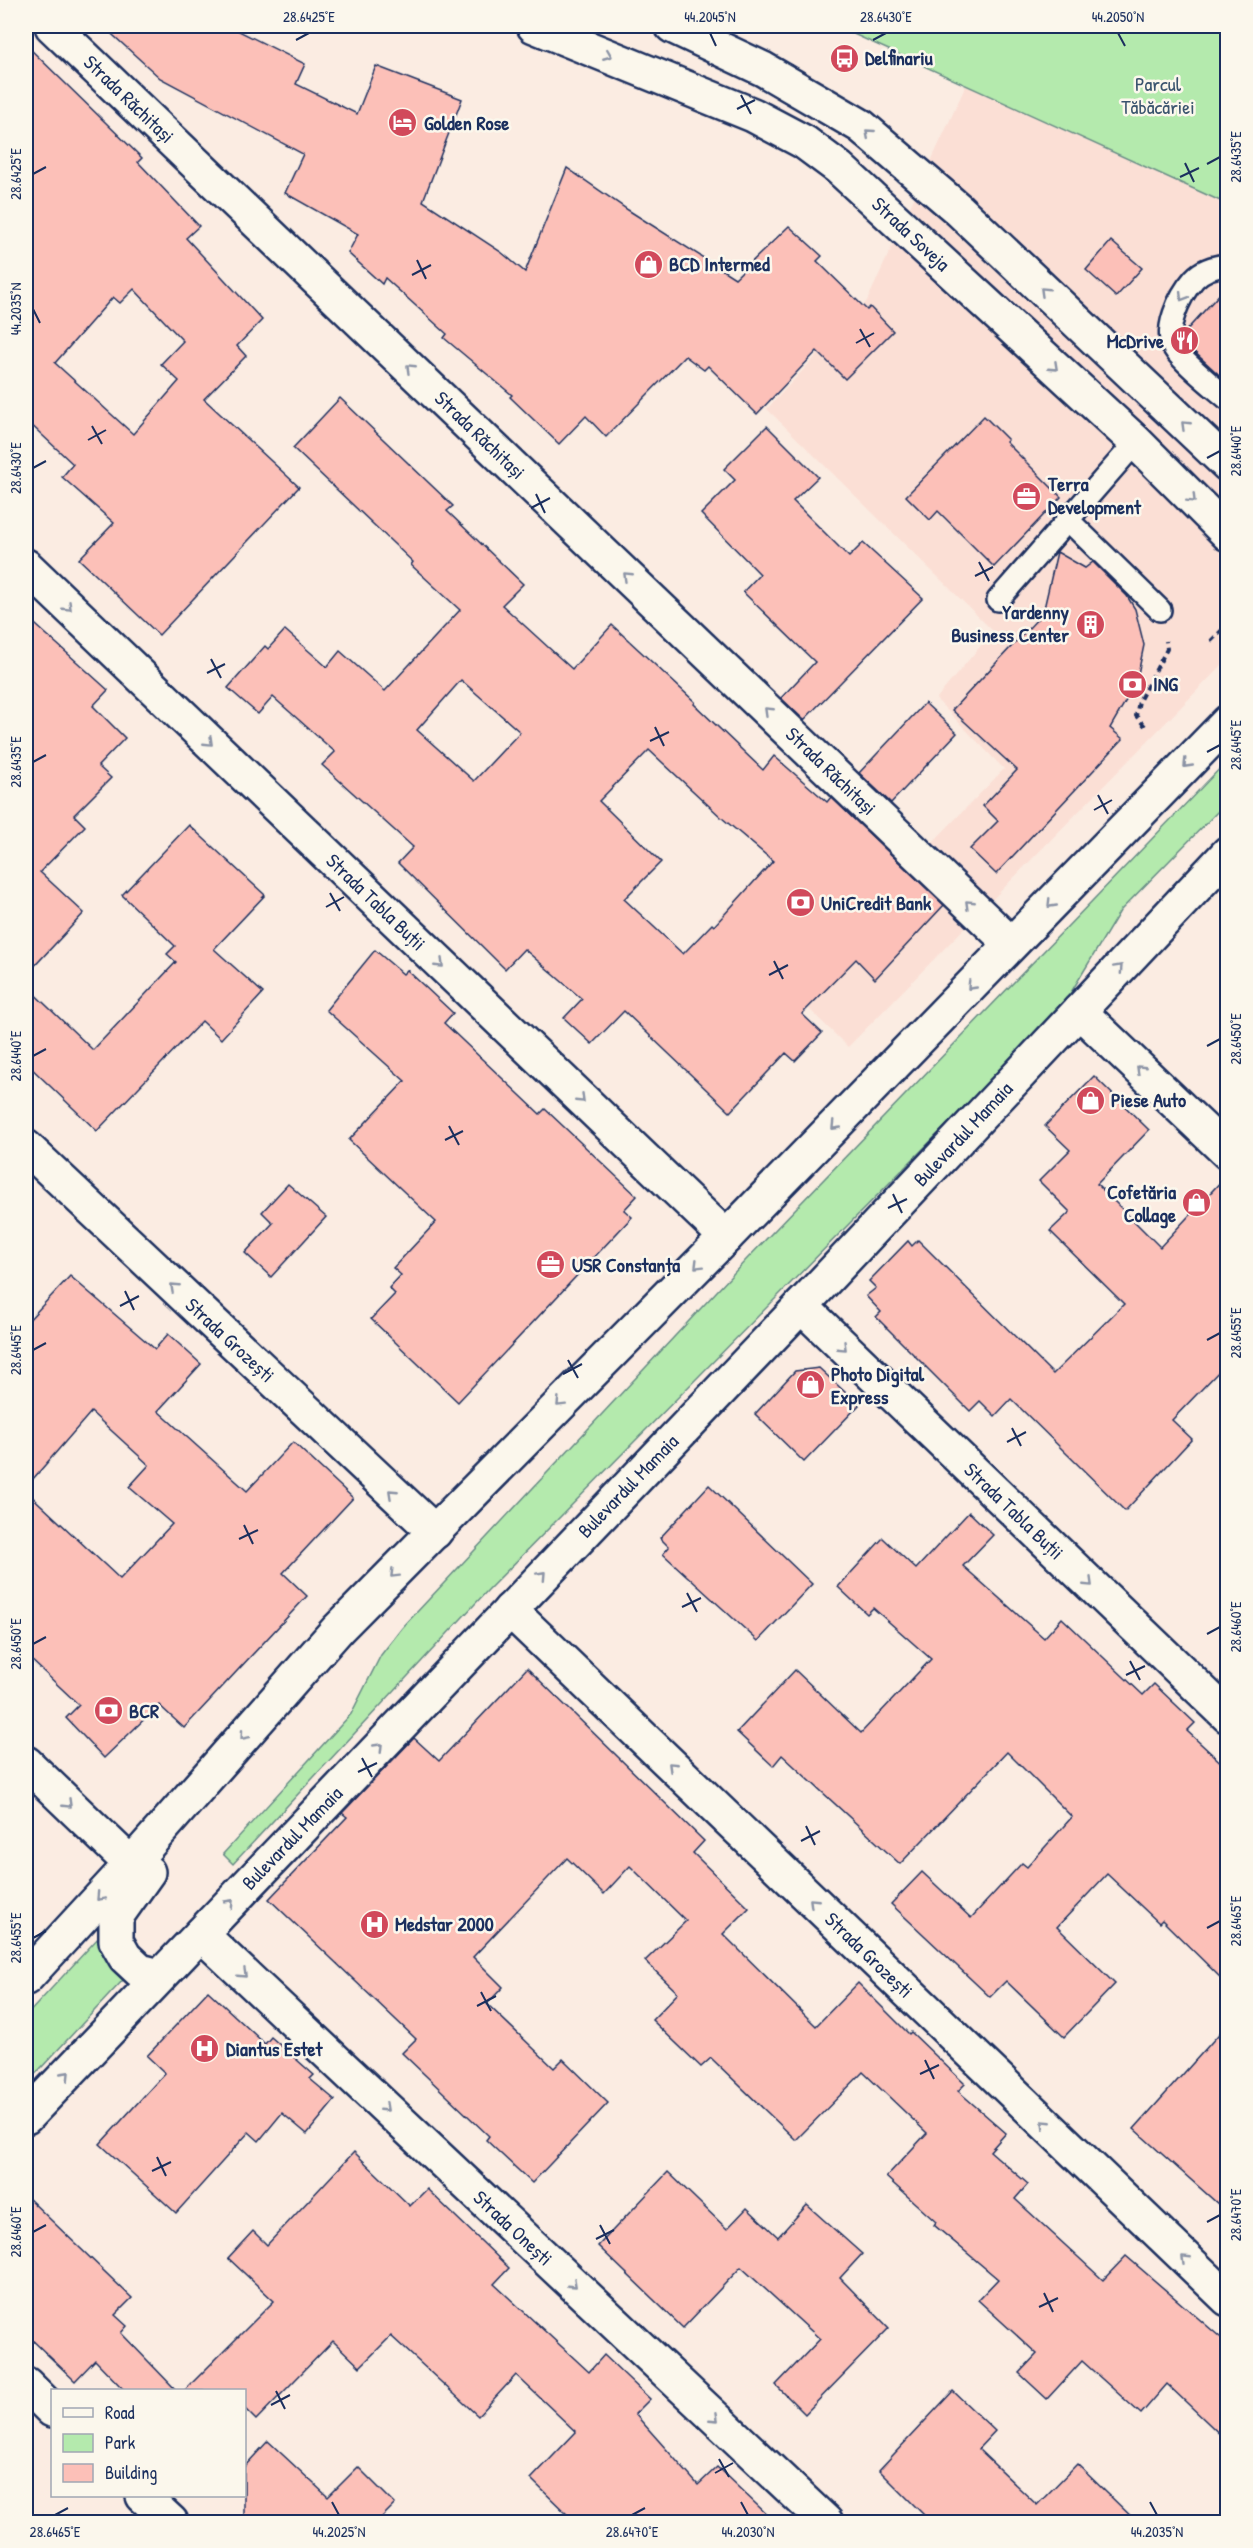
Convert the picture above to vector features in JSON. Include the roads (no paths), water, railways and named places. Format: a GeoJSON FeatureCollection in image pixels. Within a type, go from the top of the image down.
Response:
{"type":"FeatureCollection","features":[{"type":"Feature","properties":{"kind":"street","name":"Strada Răchitași"},"geometry":{"type":"LineString","coordinates":[[52,26],[1011,944]]}},
{"type":"Feature","properties":{"kind":"street","name":"Strada Soveja"},"geometry":{"type":"LineString","coordinates":[[534,26],[711,96],[804,142],[839,168],[873,198],[1136,442],[1227,534]]}},
{"type":"Feature","properties":{"kind":"street"},"geometry":{"type":"LineString","coordinates":[[672,26],[763,69],[861,126],[959,210],[1227,465]]}},
{"type":"Feature","properties":{"kind":"street","name":"Strada Tabla Buții"},"geometry":{"type":"LineString","coordinates":[[26,566],[726,1237]]}},
{"type":"Feature","properties":{"kind":"street"},"geometry":{"type":"LineString","coordinates":[[26,1978],[131,1864],[338,1629],[726,1237],[1227,722]]}},
{"type":"Feature","properties":{"kind":"street","name":"Bulevardul Mamaia"},"geometry":{"type":"LineString","coordinates":[[26,2117],[801,1306],[1227,853]]}},
{"type":"Feature","properties":{"kind":"street"},"geometry":{"type":"LineString","coordinates":[[1079,1011],[1227,1153]]}},
{"type":"Feature","properties":{"kind":"street","name":"Strada Grozești"},"geometry":{"type":"LineString","coordinates":[[26,1147],[435,1532]]}},
{"type":"Feature","properties":{"kind":"street","name":"Strada Tabla Buții"},"geometry":{"type":"LineString","coordinates":[[801,1306],[1227,1716]]}},
{"type":"Feature","properties":{"kind":"street","name":"Strada Grozești"},"geometry":{"type":"LineString","coordinates":[[510,1610],[1227,2300]]}},
{"type":"Feature","properties":{"kind":"street"},"geometry":{"type":"LineString","coordinates":[[160,1976],[140,1971],[125,1957],[116,1941],[116,1917],[152,1867],[272,1737],[319,1669],[338,1629]]}},
{"type":"Feature","properties":{"kind":"street"},"geometry":{"type":"LineString","coordinates":[[26,1763],[131,1864]]}},
{"type":"Feature","properties":{"kind":"street","name":"Strada Onești"},"geometry":{"type":"LineString","coordinates":[[201,1934],[826,2523]]}},
{"type":"Feature","properties":{"kind":"street"},"geometry":{"type":"LineString","coordinates":[[26,2384],[51,2409]]}},
{"type":"Feature","properties":{"kind":"street"},"geometry":{"type":"LineString","coordinates":[[144,2497],[171,2523]]}},
{"type":"Feature","properties":{"kind":"lane"},"geometry":{"type":"LineString","coordinates":[[1227,265],[1213,266],[1194,278],[1173,313],[1170,335],[1175,351],[1227,399]]}},
{"type":"Feature","properties":{"kind":"lane"},"geometry":{"type":"LineString","coordinates":[[998,600],[1136,442]]}},
{"type":"Feature","properties":{"kind":"lane"},"geometry":{"type":"LineString","coordinates":[[1068,520],[1160,610]]}},
{"type":"Feature","properties":{"kind":"place","name":"Delfinariu"},"geometry":{"type":"Point","coordinates":[844,58]}},
{"type":"Feature","properties":{"kind":"place","name":"Golden Rose"},"geometry":{"type":"Point","coordinates":[403,123]}},
{"type":"Feature","properties":{"kind":"place","name":"BCD Intermed"},"geometry":{"type":"Point","coordinates":[648,264]}},
{"type":"Feature","properties":{"kind":"place","name":"McDrive"},"geometry":{"type":"Point","coordinates":[1185,341]}},
{"type":"Feature","properties":{"kind":"place","name":"Terra Development"},"geometry":{"type":"Point","coordinates":[1027,496]}},
{"type":"Feature","properties":{"kind":"place","name":"Yardenny Business Center"},"geometry":{"type":"Point","coordinates":[1090,624]}},
{"type":"Feature","properties":{"kind":"place","name":"ING"},"geometry":{"type":"Point","coordinates":[1132,684]}},
{"type":"Feature","properties":{"kind":"place","name":"UniCredit Bank"},"geometry":{"type":"Point","coordinates":[800,903]}},
{"type":"Feature","properties":{"kind":"place","name":"Piese Auto"},"geometry":{"type":"Point","coordinates":[1090,1100]}},
{"type":"Feature","properties":{"kind":"place","name":"Cofetăria Collage"},"geometry":{"type":"Point","coordinates":[1197,1203]}},
{"type":"Feature","properties":{"kind":"place","name":"USR Constanța"},"geometry":{"type":"Point","coordinates":[551,1265]}},
{"type":"Feature","properties":{"kind":"place","name":"Photo Digital Express"},"geometry":{"type":"Point","coordinates":[810,1385]}},
{"type":"Feature","properties":{"kind":"place","name":"BCR"},"geometry":{"type":"Point","coordinates":[108,1711]}},
{"type":"Feature","properties":{"kind":"place","name":"Medstar 2000"},"geometry":{"type":"Point","coordinates":[374,1924]}},
{"type":"Feature","properties":{"kind":"place","name":"Diantus Estet"},"geometry":{"type":"Point","coordinates":[205,2049]}},
{"type":"Feature","properties":{"kind":"park label","name":"Parcul Tăbăcăriei"},"geometry":{"type":"Point","coordinates":[1158,96]}}]}
